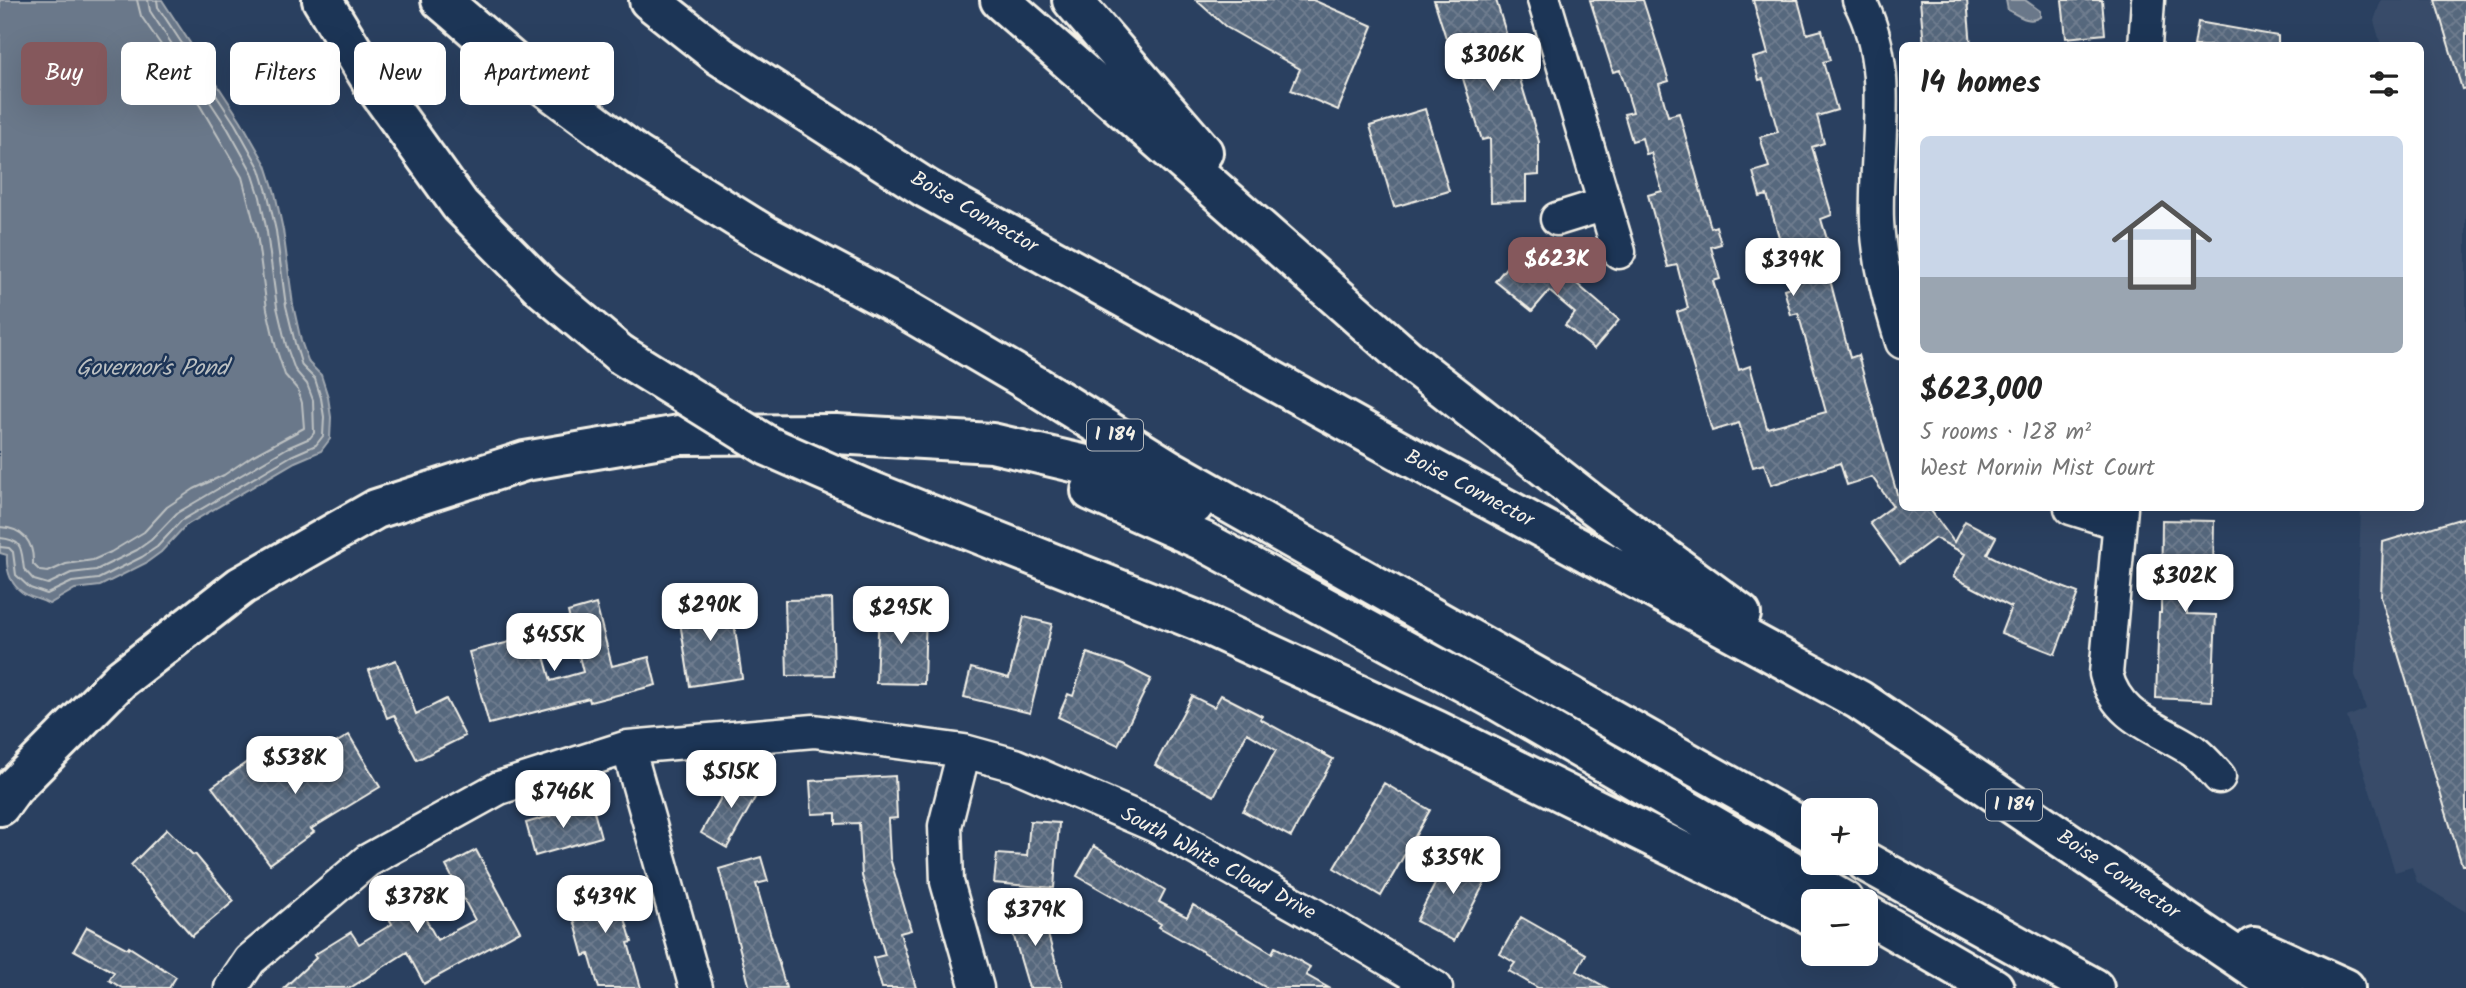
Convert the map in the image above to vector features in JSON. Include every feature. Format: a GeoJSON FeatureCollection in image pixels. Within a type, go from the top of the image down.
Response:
{"type":"FeatureCollection","features":[{"type":"Feature","properties":{"kind":"highway"},"geometry":{"type":"LineString","coordinates":[[322,0],[374,85],[460,205],[543,289],[620,354],[768,446],[868,490],[1196,620],[1436,730],[1801,910]]}},
{"type":"Feature","properties":{"kind":"highway","name":"I 184"},"geometry":{"type":"LineString","coordinates":[[441,0],[519,67],[649,163],[765,235],[903,308],[1038,387],[1169,469],[1801,826]]}},
{"type":"Feature","properties":{"kind":"highway","name":"Boise Connector"},"geometry":{"type":"LineString","coordinates":[[649,0],[720,56],[927,189],[1410,457],[1859,700],[2283,988]]}},
{"type":"Feature","properties":{"kind":"highway"},"geometry":{"type":"LineString","coordinates":[[1000,0],[1413,364],[1592,504],[1859,700]]}},
{"type":"Feature","properties":{"kind":"highway"},"geometry":{"type":"LineString","coordinates":[[1072,0],[1296,260]]}},
{"type":"Feature","properties":{"kind":"highway"},"geometry":{"type":"LineString","coordinates":[[836,434],[989,463],[1084,488],[1203,541],[1493,698],[1823,889]]}},
{"type":"Feature","properties":{"kind":"highway"},"geometry":{"type":"LineString","coordinates":[[0,806],[13,788],[121,680],[241,586],[376,509],[525,461],[679,435],[836,434],[992,443],[1103,469],[1202,509],[1436,620]]}},
{"type":"Feature","properties":{"kind":"highway"},"geometry":{"type":"LineString","coordinates":[[1878,869],[2094,988]]}},
{"type":"Feature","properties":{"kind":"highway"},"geometry":{"type":"LineString","coordinates":[[2169,909],[2345,988]]}},
{"type":"Feature","properties":{"kind":"highway"},"geometry":{"type":"LineString","coordinates":[[1878,921],[1994,988]]}},
{"type":"Feature","properties":{"kind":"highway"},"geometry":{"type":"LineString","coordinates":[[1878,948],[1956,988]]}},
{"type":"Feature","properties":{"kind":"street"},"geometry":{"type":"LineString","coordinates":[[1544,0],[1619,253]]}},
{"type":"Feature","properties":{"kind":"street"},"geometry":{"type":"LineString","coordinates":[[1859,0],[1872,30],[1881,80],[1877,222],[1889,299],[1899,332]]}},
{"type":"Feature","properties":{"kind":"street"},"geometry":{"type":"LineString","coordinates":[[2145,42],[2148,0]]}},
{"type":"Feature","properties":{"kind":"street"},"geometry":{"type":"LineString","coordinates":[[1556,219],[1605,204]]}},
{"type":"Feature","properties":{"kind":"street"},"geometry":{"type":"LineString","coordinates":[[2092,511],[2120,515],[2106,674],[2110,691],[2127,713],[2195,752],[2220,777]]}},
{"type":"Feature","properties":{"kind":"street","name":"South White Cloud Drive"},"geometry":{"type":"LineString","coordinates":[[231,988],[250,960],[367,860],[499,789],[628,747],[814,730],[964,751],[1015,765],[1156,826],[1311,913],[1436,988]]}},
{"type":"Feature","properties":{"kind":"street"},"geometry":{"type":"LineString","coordinates":[[628,747],[696,988]]}},
{"type":"Feature","properties":{"kind":"street"},"geometry":{"type":"LineString","coordinates":[[964,751],[945,826],[947,882],[977,988]]}},
{"type":"Feature","properties":{"kind":"shaded area"},"geometry":{"type":"Polygon","coordinates":[[[2381,0],[2466,0],[2466,912],[2417,882],[2412,867],[2395,872],[2347,717],[2366,709],[2355,675],[2361,511],[2424,511],[2424,42],[2380,42],[2374,21],[2381,0]]]}},
{"type":"Feature","properties":{"kind":"water","name":"Governor's Pond"},"geometry":{"type":"Polygon","coordinates":[[[0,0],[162,0],[189,42],[121,42],[121,105],[216,105],[216,83],[241,121],[266,165],[275,193],[301,341],[309,363],[321,375],[328,397],[330,439],[321,451],[295,462],[185,526],[161,552],[146,563],[100,586],[75,589],[49,604],[17,588],[7,567],[7,555],[0,553],[0,0]]]}},
{"type":"Feature","properties":{"kind":"water"},"geometry":{"type":"Polygon","coordinates":[[[2006,0],[2025,0],[2040,11],[2040,17],[2032,20],[2020,17],[2008,10],[2006,0]]]}},
{"type":"Feature","properties":{"kind":"building"},"geometry":{"type":"Polygon","coordinates":[[[1196,0],[1313,0],[1373,26],[1338,110],[1291,90],[1300,69],[1226,27],[1196,0]]]}},
{"type":"Feature","properties":{"kind":"building"},"geometry":{"type":"Polygon","coordinates":[[[1434,0],[1496,0],[1539,142],[1539,175],[1526,176],[1526,201],[1491,202],[1490,138],[1482,140],[1457,59],[1453,60],[1434,0]]]}},
{"type":"Feature","properties":{"kind":"building"},"geometry":{"type":"Polygon","coordinates":[[[1590,0],[1643,0],[1669,81],[1659,84],[1668,116],[1679,113],[1711,228],[1716,226],[1721,244],[1711,247],[1720,279],[1713,281],[1739,370],[1750,366],[1767,428],[1826,412],[1798,313],[1791,315],[1784,289],[1793,286],[1767,195],[1760,197],[1753,172],[1769,167],[1760,137],[1778,132],[1763,79],[1759,80],[1753,58],[1768,54],[1753,0],[1798,0],[1807,34],[1822,30],[1830,60],[1823,62],[1837,110],[1817,116],[1824,143],[1812,147],[1832,215],[1821,219],[1835,266],[1827,268],[1850,358],[1858,355],[1899,501],[1899,511],[1931,511],[1954,542],[1965,521],[1996,537],[1987,554],[2016,569],[2078,593],[2055,654],[2001,633],[2011,607],[1953,577],[1965,554],[1935,538],[1900,564],[1870,523],[1893,506],[1872,477],[1847,485],[1840,463],[1771,485],[1764,464],[1753,467],[1739,423],[1712,431],[1677,312],[1688,308],[1677,265],[1668,267],[1648,195],[1662,191],[1651,153],[1646,154],[1642,138],[1632,141],[1624,114],[1633,112],[1620,70],[1613,72],[1590,0]]]}},
{"type":"Feature","properties":{"kind":"building"},"geometry":{"type":"Polygon","coordinates":[[[1920,0],[1967,0],[1971,42],[1924,42],[1920,0]]]}},
{"type":"Feature","properties":{"kind":"building"},"geometry":{"type":"Polygon","coordinates":[[[2062,0],[2102,0],[2105,34],[2066,38],[2062,0]]]}},
{"type":"Feature","properties":{"kind":"building"},"geometry":{"type":"Polygon","coordinates":[[[2435,0],[2466,0],[2466,88],[2462,89],[2435,0]]]}},
{"type":"Feature","properties":{"kind":"building"},"geometry":{"type":"Polygon","coordinates":[[[2198,22],[2278,36],[2278,42],[2195,42],[2198,22]]]}},
{"type":"Feature","properties":{"kind":"building"},"geometry":{"type":"Polygon","coordinates":[[[1425,109],[1449,191],[1394,207],[1370,126],[1425,109]]]}},
{"type":"Feature","properties":{"kind":"building"},"geometry":{"type":"Polygon","coordinates":[[[1522,248],[1566,283],[1570,278],[1619,320],[1594,349],[1565,325],[1575,313],[1549,291],[1532,311],[1495,281],[1522,248]]]}},
{"type":"Feature","properties":{"kind":"building"},"geometry":{"type":"Polygon","coordinates":[[[2466,517],[2466,865],[2462,865],[2381,597],[2383,542],[2466,517]]]}},
{"type":"Feature","properties":{"kind":"building"},"geometry":{"type":"Polygon","coordinates":[[[2162,520],[2214,521],[2213,577],[2187,576],[2187,614],[2216,615],[2212,701],[2156,698],[2161,613],[2162,520]]]}},
{"type":"Feature","properties":{"kind":"building"},"geometry":{"type":"Polygon","coordinates":[[[832,599],[834,675],[787,676],[785,600],[832,599]]]}},
{"type":"Feature","properties":{"kind":"building"},"geometry":{"type":"Polygon","coordinates":[[[731,601],[742,678],[690,686],[678,609],[731,601]]]}},
{"type":"Feature","properties":{"kind":"building"},"geometry":{"type":"Polygon","coordinates":[[[596,604],[612,666],[649,657],[656,685],[590,702],[589,698],[489,724],[469,652],[538,635],[551,681],[583,672],[568,612],[596,604]]]}},
{"type":"Feature","properties":{"kind":"building"},"geometry":{"type":"Polygon","coordinates":[[[879,608],[926,609],[924,684],[876,683],[879,608]]]}},
{"type":"Feature","properties":{"kind":"building"},"geometry":{"type":"Polygon","coordinates":[[[1024,617],[1052,624],[1030,713],[964,697],[971,668],[1009,678],[1024,617]]]}},
{"type":"Feature","properties":{"kind":"building"},"geometry":{"type":"Polygon","coordinates":[[[1087,653],[1123,665],[1151,679],[1118,745],[1058,717],[1068,694],[1073,696],[1087,653]]]}},
{"type":"Feature","properties":{"kind":"building"},"geometry":{"type":"Polygon","coordinates":[[[396,660],[416,714],[446,699],[465,736],[417,760],[394,715],[387,718],[369,670],[396,660]]]}},
{"type":"Feature","properties":{"kind":"building"},"geometry":{"type":"Polygon","coordinates":[[[1221,695],[1262,716],[1260,719],[1333,759],[1291,837],[1243,811],[1276,750],[1247,733],[1214,796],[1155,765],[1192,696],[1214,707],[1221,695]]]}},
{"type":"Feature","properties":{"kind":"building"},"geometry":{"type":"Polygon","coordinates":[[[349,735],[380,787],[311,829],[314,832],[270,864],[212,787],[257,755],[275,779],[349,735]]]}},
{"type":"Feature","properties":{"kind":"building"},"geometry":{"type":"Polygon","coordinates":[[[735,773],[761,787],[727,848],[701,833],[735,773]]]}},
{"type":"Feature","properties":{"kind":"building"},"geometry":{"type":"Polygon","coordinates":[[[895,776],[897,818],[888,819],[890,858],[911,930],[900,933],[916,988],[882,988],[873,958],[885,955],[862,876],[859,823],[836,824],[836,813],[812,814],[810,781],[895,776]]]}},
{"type":"Feature","properties":{"kind":"building"},"geometry":{"type":"Polygon","coordinates":[[[1384,783],[1430,810],[1381,896],[1334,868],[1384,783]]]}},
{"type":"Feature","properties":{"kind":"building"},"geometry":{"type":"Polygon","coordinates":[[[592,804],[601,837],[535,856],[526,823],[592,804]]]}},
{"type":"Feature","properties":{"kind":"building"},"geometry":{"type":"Polygon","coordinates":[[[1030,821],[1059,823],[1054,888],[994,883],[997,854],[1027,856],[1030,821]]]}},
{"type":"Feature","properties":{"kind":"building"},"geometry":{"type":"Polygon","coordinates":[[[167,829],[195,854],[234,901],[192,936],[131,865],[167,829]]]}},
{"type":"Feature","properties":{"kind":"building"},"geometry":{"type":"Polygon","coordinates":[[[1094,846],[1165,890],[1159,902],[1187,917],[1193,905],[1272,953],[1275,947],[1310,967],[1306,975],[1329,988],[1267,988],[1159,927],[1161,924],[1077,876],[1094,846]]]}},
{"type":"Feature","properties":{"kind":"building"},"geometry":{"type":"Polygon","coordinates":[[[476,850],[520,931],[424,984],[407,952],[350,988],[284,988],[316,958],[314,955],[351,932],[359,944],[392,924],[379,900],[407,885],[437,940],[475,920],[446,866],[476,850]]]}},
{"type":"Feature","properties":{"kind":"building"},"geometry":{"type":"Polygon","coordinates":[[[1452,851],[1491,871],[1454,941],[1416,921],[1452,851]]]}},
{"type":"Feature","properties":{"kind":"building"},"geometry":{"type":"Polygon","coordinates":[[[761,857],[768,881],[756,884],[786,988],[750,988],[719,869],[761,857]]]}},
{"type":"Feature","properties":{"kind":"building"},"geometry":{"type":"Polygon","coordinates":[[[614,881],[632,942],[628,943],[641,988],[599,988],[589,954],[584,956],[567,894],[614,881]]]}},
{"type":"Feature","properties":{"kind":"building"},"geometry":{"type":"Polygon","coordinates":[[[1039,904],[1063,988],[1029,988],[1007,913],[1039,904]]]}},
{"type":"Feature","properties":{"kind":"building"},"geometry":{"type":"Polygon","coordinates":[[[1521,917],[1586,954],[1577,971],[1607,988],[1538,988],[1509,971],[1515,963],[1500,954],[1521,917]]]}},
{"type":"Feature","properties":{"kind":"building"},"geometry":{"type":"Polygon","coordinates":[[[87,927],[128,949],[129,947],[176,977],[169,988],[122,988],[109,980],[114,972],[74,950],[87,927]]]}}]}
